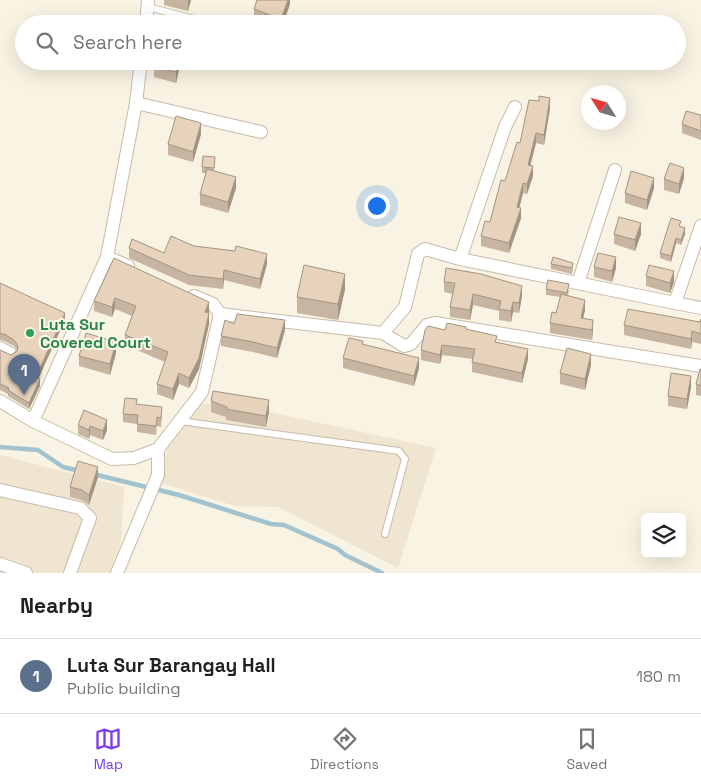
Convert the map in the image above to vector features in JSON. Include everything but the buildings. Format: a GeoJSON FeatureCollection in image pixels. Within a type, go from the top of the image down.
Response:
{"type":"FeatureCollection","features":[{"type":"Feature","properties":{"kind":"street"},"geometry":{"type":"LineString","coordinates":[[33,421],[108,257],[136,103],[140,70]]}},
{"type":"Feature","properties":{"kind":"street"},"geometry":{"type":"LineString","coordinates":[[136,103],[261,132]]}},
{"type":"Feature","properties":{"kind":"street"},"geometry":{"type":"LineString","coordinates":[[460,259],[504,127],[515,107]]}},
{"type":"Feature","properties":{"kind":"street"},"geometry":{"type":"LineString","coordinates":[[578,283],[615,170]]}},
{"type":"Feature","properties":{"kind":"street"},"geometry":{"type":"LineString","coordinates":[[675,303],[701,226]]}},
{"type":"Feature","properties":{"kind":"street"},"geometry":{"type":"LineString","coordinates":[[382,333],[405,307],[418,254],[424,249],[460,259],[701,308]]}},
{"type":"Feature","properties":{"kind":"street"},"geometry":{"type":"LineString","coordinates":[[108,257],[143,272]]}},
{"type":"Feature","properties":{"kind":"street"},"geometry":{"type":"LineString","coordinates":[[0,401],[33,421],[112,458],[134,458],[158,449],[202,392],[220,314],[213,304],[178,288]]}},
{"type":"Feature","properties":{"kind":"street"},"geometry":{"type":"LineString","coordinates":[[220,314],[382,333],[404,346],[411,344],[427,325],[435,323],[701,366]]}},
{"type":"Feature","properties":{"kind":"street"},"geometry":{"type":"LineString","coordinates":[[117,573],[158,475],[158,449]]}},
{"type":"Feature","properties":{"kind":"street"},"geometry":{"type":"LineString","coordinates":[[0,490],[80,508],[90,518],[70,573]]}},
{"type":"Feature","properties":{"kind":"street"},"geometry":{"type":"LineString","coordinates":[[0,564],[26,573]]}},
{"type":"Feature","properties":{"kind":"lane"},"geometry":{"type":"LineString","coordinates":[[148,3],[186,15]]}},
{"type":"Feature","properties":{"kind":"lane"},"geometry":{"type":"LineString","coordinates":[[180,421],[399,451],[405,459],[384,534]]}},
{"type":"Feature","properties":{"kind":"shaded area"},"geometry":{"type":"Polygon","coordinates":[[[227,403],[436,448],[398,568],[278,507],[235,506],[161,483],[168,446],[200,404],[227,403]]]}},
{"type":"Feature","properties":{"kind":"shaded area"},"geometry":{"type":"Polygon","coordinates":[[[0,455],[124,487],[121,542],[109,573],[0,573],[0,455]]]}},
{"type":"Feature","properties":{"kind":"waterway"},"geometry":{"type":"LineString","coordinates":[[0,447],[38,450],[63,467],[80,471]]}},
{"type":"Feature","properties":{"kind":"waterway"},"geometry":{"type":"LineString","coordinates":[[93,474],[179,495],[271,524],[284,525],[338,549],[345,555],[382,573]]}},
{"type":"Feature","properties":{"kind":"place","name":"Luta Sur Covered Court"},"geometry":{"type":"Point","coordinates":[30,333]}},
{"type":"Feature","properties":{"kind":"place","name":"Luta Sur Barangay Hall"},"geometry":{"type":"Point","coordinates":[24,395]}}]}
